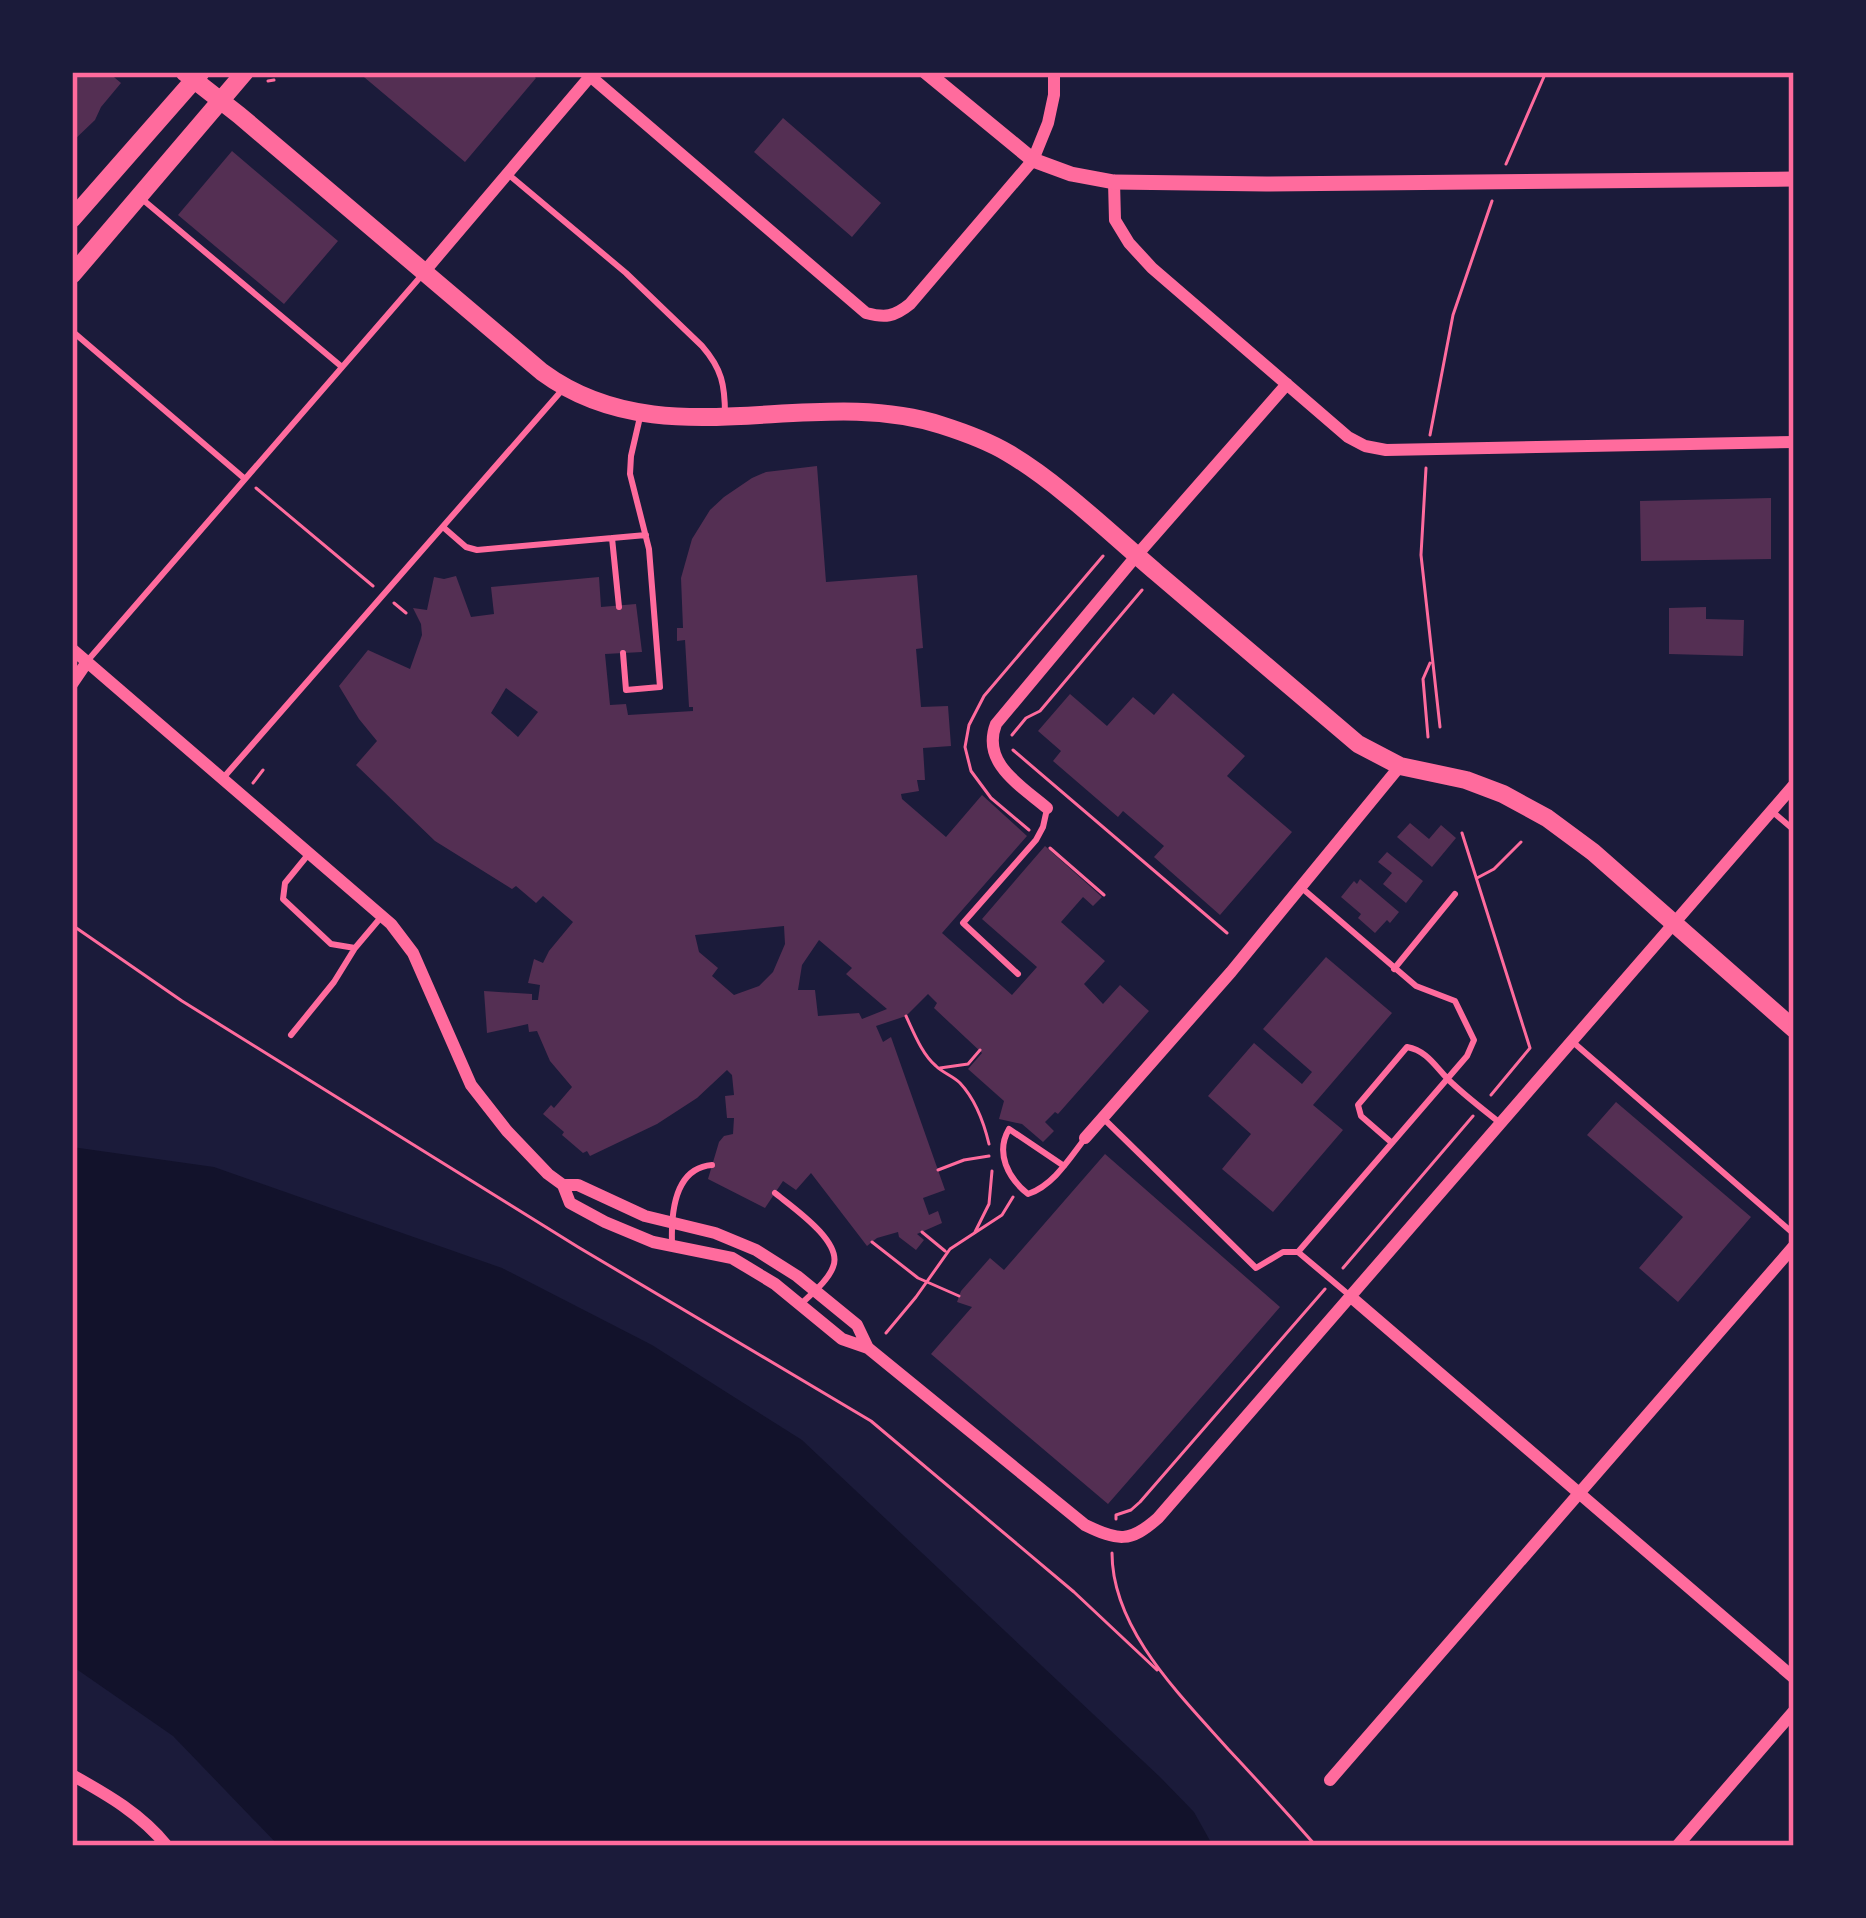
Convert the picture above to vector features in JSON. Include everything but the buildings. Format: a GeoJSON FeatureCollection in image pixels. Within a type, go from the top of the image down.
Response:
{"type":"FeatureCollection","features":[{"type":"Feature","properties":{"kind":"main road"},"geometry":{"type":"LineString","coordinates":[[72,275],[245,72]]}},
{"type":"Feature","properties":{"kind":"main road"},"geometry":{"type":"LineString","coordinates":[[72,219],[193,74],[565,387],[641,413],[725,418],[836,412],[904,417],[938,423],[1006,452],[1137,555],[1358,744],[1400,766],[1466,780],[1524,804],[1569,832],[1794,1029]]}},
{"type":"Feature","properties":{"kind":"street"},"geometry":{"type":"LineString","coordinates":[[926,72],[1033,160],[1114,182],[1794,179]]}},
{"type":"Feature","properties":{"kind":"street"},"geometry":{"type":"LineString","coordinates":[[424,272],[590,73],[866,313],[885,318],[910,304],[1033,160],[1048,123],[1054,74]]}},
{"type":"Feature","properties":{"kind":"street"},"geometry":{"type":"LineString","coordinates":[[1114,182],[1115,220],[1129,244],[1348,437],[1365,446],[1386,450],[1794,442]]}},
{"type":"Feature","properties":{"kind":"street"},"geometry":{"type":"LineString","coordinates":[[1047,808],[1002,767],[991,748],[1000,718],[1287,384]]}},
{"type":"Feature","properties":{"kind":"street"},"geometry":{"type":"LineString","coordinates":[[72,650],[382,916],[413,953],[482,1102],[531,1158],[563,1185],[570,1203],[628,1232],[732,1258],[776,1284],[821,1325],[868,1348],[1113,1544],[1143,1532],[1158,1518],[1794,784]]}},
{"type":"Feature","properties":{"kind":"street"},"geometry":{"type":"LineString","coordinates":[[72,685],[87,662]]}},
{"type":"Feature","properties":{"kind":"street"},"geometry":{"type":"LineString","coordinates":[[1085,1138],[1231,972],[1400,766]]}},
{"type":"Feature","properties":{"kind":"street"},"geometry":{"type":"LineString","coordinates":[[563,1185],[578,1185],[644,1216],[738,1240],[777,1263],[857,1325],[868,1348]]}},
{"type":"Feature","properties":{"kind":"street"},"geometry":{"type":"LineString","coordinates":[[1330,1780],[1794,1246]]}},
{"type":"Feature","properties":{"kind":"street"},"geometry":{"type":"LineString","coordinates":[[1351,1297],[1794,1678]]}},
{"type":"Feature","properties":{"kind":"street"},"geometry":{"type":"LineString","coordinates":[[1677,1846],[1794,1711]]}},
{"type":"Feature","properties":{"kind":"street"},"geometry":{"type":"LineString","coordinates":[[72,1775],[120,1802],[167,1846]]}},
{"type":"Feature","properties":{"kind":"lane"},"geometry":{"type":"LineString","coordinates":[[1038,72],[1054,74]]}},
{"type":"Feature","properties":{"kind":"lane"},"geometry":{"type":"LineString","coordinates":[[508,173],[626,273],[702,346],[725,385],[725,418]]}},
{"type":"Feature","properties":{"kind":"lane"},"geometry":{"type":"LineString","coordinates":[[139,196],[342,367]]}},
{"type":"Feature","properties":{"kind":"lane"},"geometry":{"type":"LineString","coordinates":[[87,662],[424,272]]}},
{"type":"Feature","properties":{"kind":"lane"},"geometry":{"type":"LineString","coordinates":[[72,331],[245,479]]}},
{"type":"Feature","properties":{"kind":"lane"},"geometry":{"type":"LineString","coordinates":[[222,780],[565,387]]}},
{"type":"Feature","properties":{"kind":"lane"},"geometry":{"type":"LineString","coordinates":[[623,653],[626,690],[660,687],[646,535],[630,474],[641,413]]}},
{"type":"Feature","properties":{"kind":"lane"},"geometry":{"type":"LineString","coordinates":[[442,527],[477,550],[646,535]]}},
{"type":"Feature","properties":{"kind":"lane"},"geometry":{"type":"LineString","coordinates":[[613,538],[619,607]]}},
{"type":"Feature","properties":{"kind":"lane"},"geometry":{"type":"LineString","coordinates":[[1018,974],[964,923],[1037,837],[1047,808]]}},
{"type":"Feature","properties":{"kind":"lane"},"geometry":{"type":"LineString","coordinates":[[1772,811],[1794,830]]}},
{"type":"Feature","properties":{"kind":"lane"},"geometry":{"type":"LineString","coordinates":[[309,853],[285,884],[283,899],[332,944],[355,948]]}},
{"type":"Feature","properties":{"kind":"lane"},"geometry":{"type":"LineString","coordinates":[[1298,1252],[1474,1045],[1460,1007],[1416,986],[1300,887]]}},
{"type":"Feature","properties":{"kind":"lane"},"geometry":{"type":"LineString","coordinates":[[1394,969],[1455,894]]}},
{"type":"Feature","properties":{"kind":"lane"},"geometry":{"type":"LineString","coordinates":[[291,1035],[382,916]]}},
{"type":"Feature","properties":{"kind":"lane"},"geometry":{"type":"LineString","coordinates":[[1571,1041],[1794,1234]]}},
{"type":"Feature","properties":{"kind":"lane"},"geometry":{"type":"LineString","coordinates":[[1392,1143],[1361,1116],[1358,1105],[1404,1049],[1415,1048],[1433,1061],[1447,1080],[1500,1123]]}},
{"type":"Feature","properties":{"kind":"lane"},"geometry":{"type":"LineString","coordinates":[[1102,1118],[1256,1268],[1283,1252],[1298,1252],[1351,1297]]}},
{"type":"Feature","properties":{"kind":"lane"},"geometry":{"type":"LineString","coordinates":[[1064,1166],[1009,1129],[1003,1157],[1018,1186],[1028,1194],[1042,1189],[1064,1166],[1085,1138]]}},
{"type":"Feature","properties":{"kind":"lane"},"geometry":{"type":"LineString","coordinates":[[672,1246],[671,1222],[679,1190],[693,1171],[712,1165]]}},
{"type":"Feature","properties":{"kind":"lane"},"geometry":{"type":"LineString","coordinates":[[775,1193],[833,1249],[833,1269],[800,1304]]}},
{"type":"Feature","properties":{"kind":"path"},"geometry":{"type":"LineString","coordinates":[[1430,437],[1453,315],[1498,182],[1546,72]]}},
{"type":"Feature","properties":{"kind":"path"},"geometry":{"type":"LineString","coordinates":[[1426,464],[1421,555],[1440,727]]}},
{"type":"Feature","properties":{"kind":"path"},"geometry":{"type":"LineString","coordinates":[[245,479],[406,613]]}},
{"type":"Feature","properties":{"kind":"path"},"geometry":{"type":"LineString","coordinates":[[1103,556],[984,696],[969,724],[965,748],[971,771],[991,798],[1104,895]]}},
{"type":"Feature","properties":{"kind":"path"},"geometry":{"type":"LineString","coordinates":[[1142,590],[1040,711],[1026,718],[1012,735],[1011,747],[1227,933]]}},
{"type":"Feature","properties":{"kind":"path"},"geometry":{"type":"LineString","coordinates":[[1428,737],[1423,679],[1432,659]]}},
{"type":"Feature","properties":{"kind":"path"},"geometry":{"type":"LineString","coordinates":[[249,787],[263,770]]}},
{"type":"Feature","properties":{"kind":"path"},"geometry":{"type":"LineString","coordinates":[[1462,833],[1530,1048]]}},
{"type":"Feature","properties":{"kind":"path"},"geometry":{"type":"LineString","coordinates":[[1477,878],[1494,869],[1521,842]]}},
{"type":"Feature","properties":{"kind":"path"},"geometry":{"type":"LineString","coordinates":[[72,925],[182,1001],[541,1225],[871,1421],[1157,1670],[1316,1846]]}},
{"type":"Feature","properties":{"kind":"path"},"geometry":{"type":"LineString","coordinates":[[906,1016],[918,1042],[939,1068],[959,1082],[981,1118],[993,1186],[975,1232]]}},
{"type":"Feature","properties":{"kind":"path"},"geometry":{"type":"LineString","coordinates":[[939,1068],[968,1064],[980,1050]]}},
{"type":"Feature","properties":{"kind":"path"},"geometry":{"type":"LineString","coordinates":[[938,1170],[990,1156]]}},
{"type":"Feature","properties":{"kind":"path"},"geometry":{"type":"LineString","coordinates":[[886,1333],[946,1252],[1002,1215],[1018,1186]]}},
{"type":"Feature","properties":{"kind":"path"},"geometry":{"type":"LineString","coordinates":[[922,1232],[946,1252]]}},
{"type":"Feature","properties":{"kind":"path"},"geometry":{"type":"LineString","coordinates":[[872,1242],[918,1278],[959,1296]]}},
{"type":"Feature","properties":{"kind":"path"},"geometry":{"type":"LineString","coordinates":[[1113,1544],[1118,1597],[1157,1670]]}},
{"type":"Feature","properties":{"kind":"shaded area"},"geometry":{"type":"Polygon","coordinates":[[[72,1147],[214,1167],[502,1268],[652,1345],[802,1440],[1160,1777],[1194,1812],[1213,1846],[279,1846],[173,1736],[72,1666],[72,1147]]]}}]}
